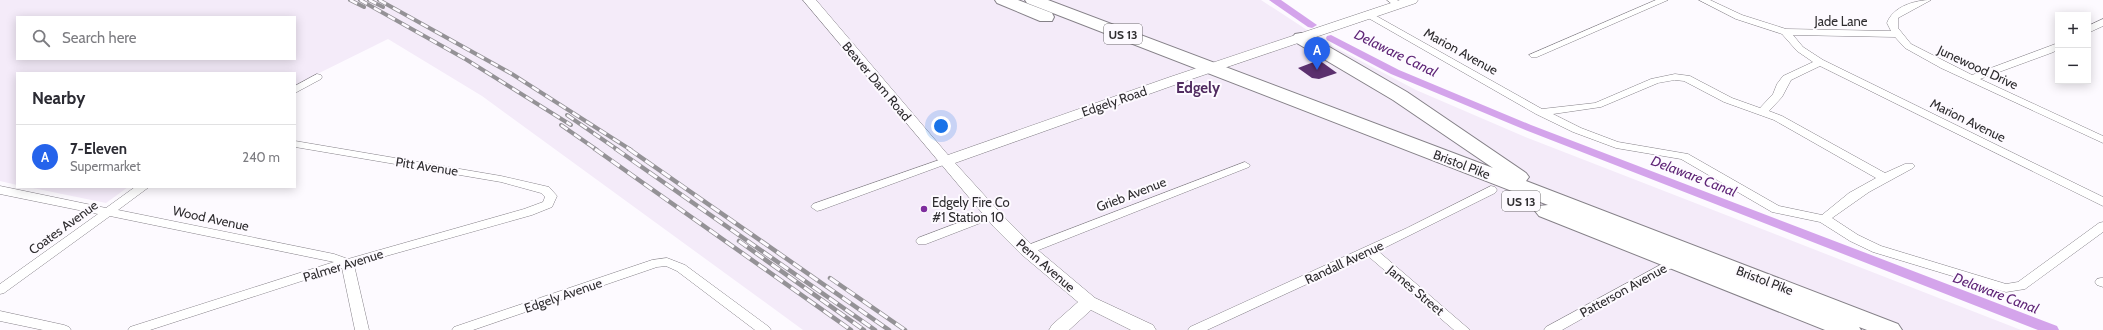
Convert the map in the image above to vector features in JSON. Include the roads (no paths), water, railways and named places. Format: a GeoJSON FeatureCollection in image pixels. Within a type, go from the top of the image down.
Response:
{"type":"FeatureCollection","features":[{"type":"Feature","properties":{"kind":"highway","name":"Bristol Pike"},"geometry":{"type":"LineString","coordinates":[[1003,0],[1203,71],[1556,200],[1778,285],[1890,330]]}},
{"type":"Feature","properties":{"kind":"highway","name":"Bristol Pike"},"geometry":{"type":"LineString","coordinates":[[1033,0],[1491,190],[1849,330]]}},
{"type":"Feature","properties":{"kind":"highway"},"geometry":{"type":"LineString","coordinates":[[1301,38],[1400,96],[1505,168],[1556,200]]}},
{"type":"Feature","properties":{"kind":"street","name":"Beaver Dam Road"},"geometry":{"type":"LineString","coordinates":[[809,0],[945,161]]}},
{"type":"Feature","properties":{"kind":"street","name":"Edgely Road"},"geometry":{"type":"LineString","coordinates":[[817,207],[1203,71],[1368,15],[1395,2],[1412,0]]}},
{"type":"Feature","properties":{"kind":"street"},"geometry":{"type":"LineString","coordinates":[[1534,55],[1664,0]]}},
{"type":"Feature","properties":{"kind":"street"},"geometry":{"type":"LineString","coordinates":[[1703,0],[1739,17],[1785,32]]}},
{"type":"Feature","properties":{"kind":"street"},"geometry":{"type":"LineString","coordinates":[[1897,34],[1892,23],[1894,17],[1906,9],[1927,0]]}},
{"type":"Feature","properties":{"kind":"street","name":"Marion Avenue"},"geometry":{"type":"LineString","coordinates":[[1368,15],[1540,112],[1577,130],[1616,145],[1684,156],[1776,209],[1824,219],[1854,238],[1877,249],[2006,288],[2021,286],[2103,226]]}},
{"type":"Feature","properties":{"kind":"street"},"geometry":{"type":"LineString","coordinates":[[2091,28],[2103,22]]}},
{"type":"Feature","properties":{"kind":"street","name":"Jade Lane"},"geometry":{"type":"LineString","coordinates":[[1785,32],[1897,34]]}},
{"type":"Feature","properties":{"kind":"street","name":"Marion Avenue"},"geometry":{"type":"LineString","coordinates":[[1785,32],[1800,49],[1820,62],[2103,202]]}},
{"type":"Feature","properties":{"kind":"street","name":"Junewood Drive"},"geometry":{"type":"LineString","coordinates":[[1897,34],[1915,50],[1972,79],[2103,140]]}},
{"type":"Feature","properties":{"kind":"street"},"geometry":{"type":"LineString","coordinates":[[1972,79],[1999,68],[2026,61],[2055,47]]}},
{"type":"Feature","properties":{"kind":"street"},"geometry":{"type":"LineString","coordinates":[[1762,112],[1778,95],[1782,84],[1787,78],[1820,62]]}},
{"type":"Feature","properties":{"kind":"street"},"geometry":{"type":"LineString","coordinates":[[1540,112],[1565,110],[1604,103],[1664,77],[1670,76],[1686,78],[1728,100],[1787,122],[1885,178]]}},
{"type":"Feature","properties":{"kind":"street"},"geometry":{"type":"LineString","coordinates":[[296,89],[317,78]]}},
{"type":"Feature","properties":{"kind":"street","name":"Pitt Avenue"},"geometry":{"type":"LineString","coordinates":[[296,144],[501,179],[545,190],[551,196],[550,200]]}},
{"type":"Feature","properties":{"kind":"street","name":"Penn Avenue"},"geometry":{"type":"LineString","coordinates":[[945,161],[992,214],[1027,250],[1089,302],[1147,330]]}},
{"type":"Feature","properties":{"kind":"street","name":"Grieb Avenue"},"geometry":{"type":"LineString","coordinates":[[1027,250],[1245,165]]}},
{"type":"Feature","properties":{"kind":"street"},"geometry":{"type":"LineString","coordinates":[[1824,219],[1832,210],[1885,178],[1909,166]]}},
{"type":"Feature","properties":{"kind":"street","name":"Coates Avenue"},"geometry":{"type":"LineString","coordinates":[[0,290],[142,188]]}},
{"type":"Feature","properties":{"kind":"street","name":"Wood Avenue"},"geometry":{"type":"LineString","coordinates":[[0,190],[110,211],[334,258],[347,263]]}},
{"type":"Feature","properties":{"kind":"street","name":"Randall Avenue"},"geometry":{"type":"LineString","coordinates":[[1195,330],[1423,226],[1491,190]]}},
{"type":"Feature","properties":{"kind":"street","name":"Palmer Avenue"},"geometry":{"type":"LineString","coordinates":[[135,330],[347,263],[528,212],[543,207],[550,200]]}},
{"type":"Feature","properties":{"kind":"street"},"geometry":{"type":"LineString","coordinates":[[922,241],[992,214]]}},
{"type":"Feature","properties":{"kind":"street","name":"James Street"},"geometry":{"type":"LineString","coordinates":[[1369,250],[1463,330]]}},
{"type":"Feature","properties":{"kind":"street","name":"Patterson Avenue"},"geometry":{"type":"LineString","coordinates":[[1551,330],[1675,261]]}},
{"type":"Feature","properties":{"kind":"street","name":"Edgely Avenue"},"geometry":{"type":"LineString","coordinates":[[460,330],[656,262],[667,262],[681,268],[764,330]]}},
{"type":"Feature","properties":{"kind":"street"},"geometry":{"type":"LineString","coordinates":[[347,263],[362,330]]}},
{"type":"Feature","properties":{"kind":"street"},"geometry":{"type":"LineString","coordinates":[[1058,330],[1089,302]]}},
{"type":"Feature","properties":{"kind":"street"},"geometry":{"type":"LineString","coordinates":[[0,316],[64,330]]}},
{"type":"Feature","properties":{"kind":"waterway","name":"Delaware Canal"},"geometry":{"type":"LineString","coordinates":[[1274,0],[1312,25]]}},
{"type":"Feature","properties":{"kind":"waterway","name":"Delaware Canal"},"geometry":{"type":"LineString","coordinates":[[1331,38],[1395,72],[1527,127],[2052,330]]}},
{"type":"Feature","properties":{"kind":"railway"},"geometry":{"type":"LineString","coordinates":[[350,0],[364,7]]}},
{"type":"Feature","properties":{"kind":"railway"},"geometry":{"type":"LineString","coordinates":[[360,0],[467,60],[571,125]]}},
{"type":"Feature","properties":{"kind":"railway"},"geometry":{"type":"LineString","coordinates":[[369,0],[383,7]]}},
{"type":"Feature","properties":{"kind":"railway"},"geometry":{"type":"LineString","coordinates":[[379,0],[512,74],[631,150]]}},
{"type":"Feature","properties":{"kind":"railway"},"geometry":{"type":"LineString","coordinates":[[567,115],[618,150]]}},
{"type":"Feature","properties":{"kind":"railway"},"geometry":{"type":"LineString","coordinates":[[561,125],[597,150]]}},
{"type":"Feature","properties":{"kind":"railway"},"geometry":{"type":"LineString","coordinates":[[595,149],[851,330]]}},
{"type":"Feature","properties":{"kind":"railway"},"geometry":{"type":"LineString","coordinates":[[616,149],[875,330]]}},
{"type":"Feature","properties":{"kind":"railway"},"geometry":{"type":"LineString","coordinates":[[629,149],[889,330]]}},
{"type":"Feature","properties":{"kind":"railway"},"geometry":{"type":"LineString","coordinates":[[739,241],[864,330]]}},
{"type":"Feature","properties":{"kind":"railway"},"geometry":{"type":"LineString","coordinates":[[830,278],[905,330]]}},
{"type":"Feature","properties":{"kind":"place","name":"7-Eleven"},"geometry":{"type":"Point","coordinates":[1317,70]}},
{"type":"Feature","properties":{"kind":"place","name":"Edgely Fire Co #1 Station 10"},"geometry":{"type":"Point","coordinates":[924,209]}},
{"type":"Feature","properties":{"kind":"district","name":"Edgely"},"geometry":{"type":"Point","coordinates":[1198,88]}}]}
